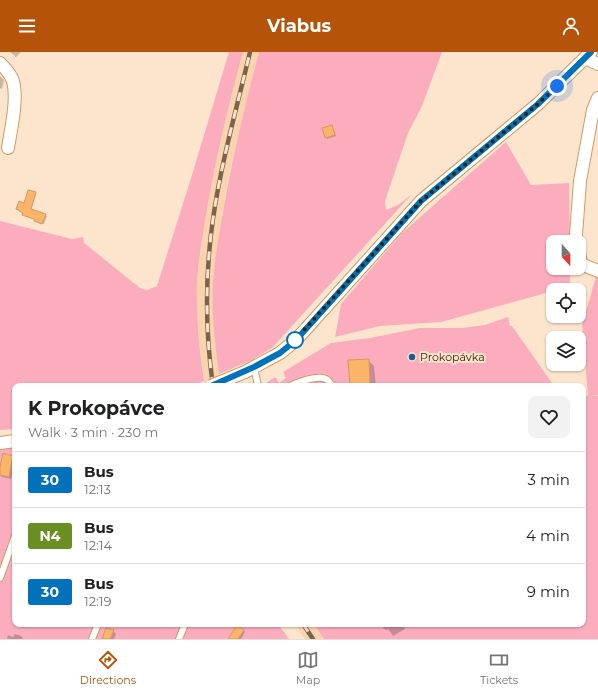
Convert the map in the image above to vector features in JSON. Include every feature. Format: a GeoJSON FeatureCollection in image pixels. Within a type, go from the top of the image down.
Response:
{"type":"FeatureCollection","features":[{"type":"Feature","properties":{"kind":"street"},"geometry":{"type":"LineString","coordinates":[[218,383],[249,370],[280,353],[296,340],[421,201],[538,104],[588,55],[598,64]]}},
{"type":"Feature","properties":{"kind":"street"},"geometry":{"type":"LineString","coordinates":[[0,63],[4,66],[12,79],[14,88],[14,103],[8,148]]}},
{"type":"Feature","properties":{"kind":"street"},"geometry":{"type":"LineString","coordinates":[[576,235],[580,182],[593,110],[598,98]]}},
{"type":"Feature","properties":{"kind":"street"},"geometry":{"type":"LineString","coordinates":[[586,266],[598,271]]}},
{"type":"Feature","properties":{"kind":"street"},"geometry":{"type":"LineString","coordinates":[[0,442],[12,441]]}},
{"type":"Feature","properties":{"kind":"lane"},"geometry":{"type":"LineString","coordinates":[[249,370],[256,383]]}},
{"type":"Feature","properties":{"kind":"lane"},"geometry":{"type":"LineString","coordinates":[[298,383],[318,378],[325,378],[330,383]]}},
{"type":"Feature","properties":{"kind":"lane"},"geometry":{"type":"LineString","coordinates":[[0,578],[12,544]]}},
{"type":"Feature","properties":{"kind":"lane"},"geometry":{"type":"LineString","coordinates":[[92,639],[97,627]]}},
{"type":"Feature","properties":{"kind":"lane"},"geometry":{"type":"LineString","coordinates":[[179,639],[184,627]]}},
{"type":"Feature","properties":{"kind":"shaded area"},"geometry":{"type":"Polygon","coordinates":[[[229,52],[243,52],[214,169],[199,263],[197,281],[198,331],[204,381],[199,383],[12,383],[12,429],[0,430],[0,221],[72,239],[83,237],[84,243],[140,288],[147,290],[157,286],[229,52]]]}},
{"type":"Feature","properties":{"kind":"shaded area"},"geometry":{"type":"Polygon","coordinates":[[[243,52],[259,52],[228,178],[213,281],[213,315],[216,354],[221,383],[205,383],[197,316],[197,280],[213,175],[243,52]]]}},
{"type":"Feature","properties":{"kind":"shaded area"},"geometry":{"type":"Polygon","coordinates":[[[259,52],[442,52],[422,106],[408,133],[385,201],[386,210],[398,205],[411,195],[272,348],[252,360],[219,374],[213,316],[213,281],[215,264],[230,172],[259,52]]]}},
{"type":"Feature","properties":{"kind":"shaded area"},"geometry":{"type":"Polygon","coordinates":[[[506,142],[531,185],[569,183],[570,235],[546,235],[546,275],[570,275],[570,283],[546,283],[546,293],[441,322],[380,326],[335,337],[341,304],[402,233],[506,142]]]}},
{"type":"Feature","properties":{"kind":"shaded area"},"geometry":{"type":"Polygon","coordinates":[[[598,270],[598,395],[593,395],[598,396],[598,639],[324,639],[316,627],[586,627],[586,396],[588,395],[586,371],[586,331],[583,331],[582,325],[583,323],[586,323],[586,311],[598,270]]]}},
{"type":"Feature","properties":{"kind":"shaded area","name":"Prokopávka"},"geometry":{"type":"Polygon","coordinates":[[[508,317],[510,326],[512,326],[552,383],[279,383],[286,378],[283,372],[331,343],[370,338],[420,328],[462,328],[485,325],[508,317]]]}},
{"type":"Feature","properties":{"kind":"shaded area","name":"Prokopávka"},"geometry":{"type":"Polygon","coordinates":[[[275,377],[279,383],[266,383],[275,377]]]}},
{"type":"Feature","properties":{"kind":"shaded area"},"geometry":{"type":"Polygon","coordinates":[[[12,446],[12,627],[280,627],[289,639],[0,639],[0,447],[12,446]]]}},
{"type":"Feature","properties":{"kind":"shaded area"},"geometry":{"type":"Polygon","coordinates":[[[297,627],[316,627],[324,639],[305,639],[297,627]]]}},
{"type":"Feature","properties":{"kind":"building"},"geometry":{"type":"Polygon","coordinates":[[[332,125],[335,135],[325,138],[322,128],[332,125]]]}},
{"type":"Feature","properties":{"kind":"building"},"geometry":{"type":"Polygon","coordinates":[[[28,190],[36,192],[31,209],[46,214],[42,224],[34,221],[34,219],[22,215],[23,213],[16,209],[19,201],[24,203],[28,190]]]}},
{"type":"Feature","properties":{"kind":"building"},"geometry":{"type":"Polygon","coordinates":[[[369,359],[370,383],[350,383],[348,360],[369,359]]]}},
{"type":"Feature","properties":{"kind":"building"},"geometry":{"type":"Polygon","coordinates":[[[3,453],[12,456],[9,477],[0,475],[3,453]]]}},
{"type":"Feature","properties":{"kind":"building"},"geometry":{"type":"Polygon","coordinates":[[[236,627],[240,627],[244,630],[238,639],[228,639],[236,627]]]}},
{"type":"Feature","properties":{"kind":"building"},"geometry":{"type":"Polygon","coordinates":[[[106,628],[114,630],[110,639],[102,639],[106,628]]]}},
{"type":"Feature","properties":{"kind":"railway"},"geometry":{"type":"LineString","coordinates":[[213,383],[207,323],[207,281],[210,240],[220,177],[250,52]]}},
{"type":"Feature","properties":{"kind":"railway"},"geometry":{"type":"LineString","coordinates":[[305,627],[313,639]]}},
{"type":"Feature","properties":{"kind":"bus line","name":"30"},"geometry":{"type":"LineString","coordinates":[[218,383],[244,372],[280,353],[296,340],[421,201],[538,104],[591,52]]}},
{"type":"Feature","properties":{"kind":"place","name":"Prokopávka"},"geometry":{"type":"Point","coordinates":[412,357]}},
{"type":"Feature","properties":{"kind":"route"},"geometry":{"type":"LineString","coordinates":[[295,340],[421,201],[538,104],[557,86]]}}]}
